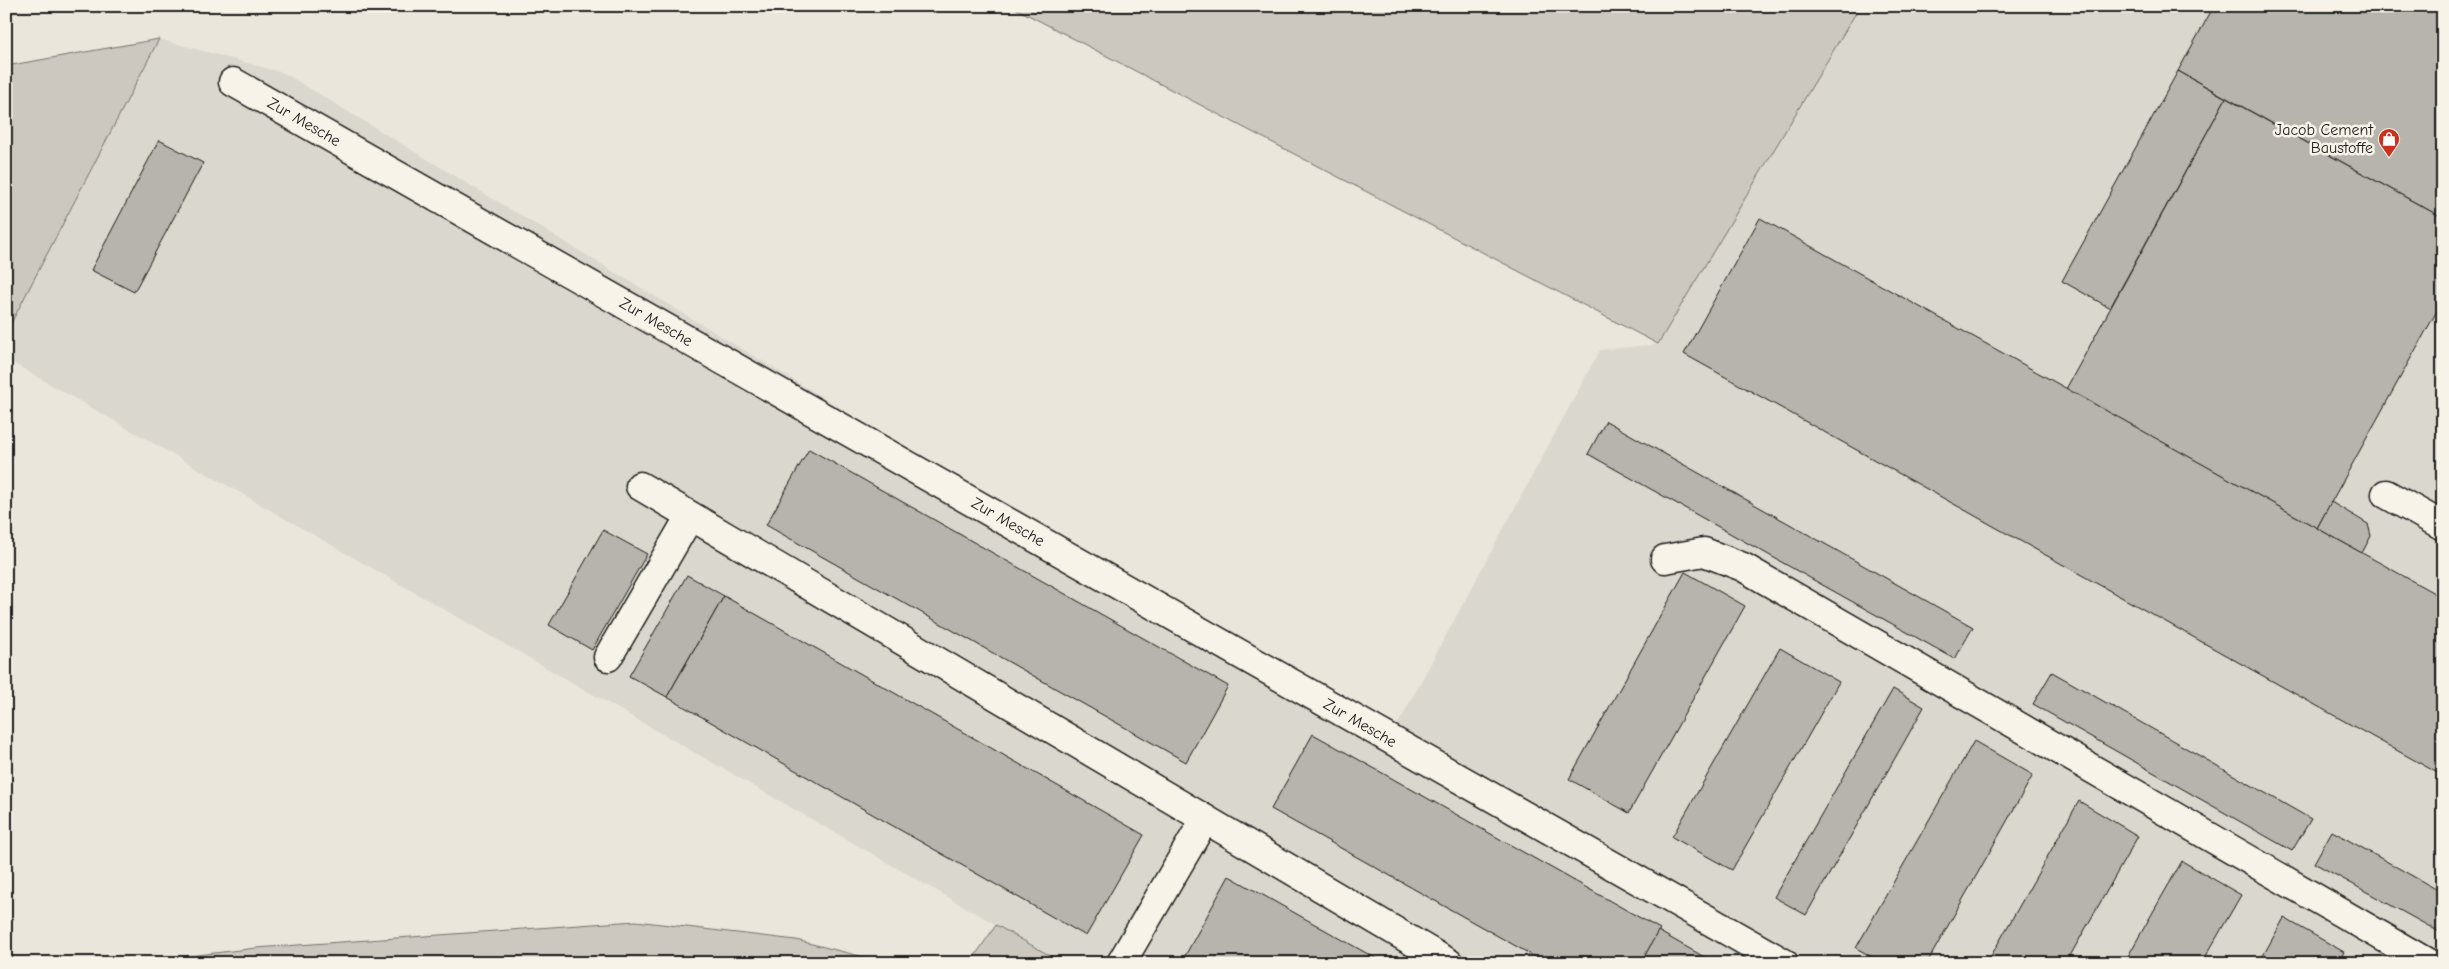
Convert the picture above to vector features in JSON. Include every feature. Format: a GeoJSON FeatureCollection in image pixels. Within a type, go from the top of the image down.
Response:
{"type":"FeatureCollection","features":[{"type":"Feature","properties":{"kind":"lane","name":"Zur Mesche"},"geometry":{"type":"LineString","coordinates":[[233,82],[1784,963]]}},
{"type":"Feature","properties":{"kind":"lane"},"geometry":{"type":"LineString","coordinates":[[640,486],[1449,963]]}},
{"type":"Feature","properties":{"kind":"lane"},"geometry":{"type":"LineString","coordinates":[[2386,494],[2443,526]]}},
{"type":"Feature","properties":{"kind":"lane"},"geometry":{"type":"LineString","coordinates":[[608,657],[690,516]]}},
{"type":"Feature","properties":{"kind":"lane"},"geometry":{"type":"LineString","coordinates":[[1665,559],[1704,552],[1743,567],[2428,963]]}},
{"type":"Feature","properties":{"kind":"lane"},"geometry":{"type":"LineString","coordinates":[[1121,963],[1205,819]]}},
{"type":"Feature","properties":{"kind":"shaded area"},"geometry":{"type":"Polygon","coordinates":[[[1011,6],[1860,6],[1658,344],[1011,6]]]}},
{"type":"Feature","properties":{"kind":"shaded area"},"geometry":{"type":"Polygon","coordinates":[[[1860,6],[2443,6],[2443,963],[1063,963],[6,359],[6,333],[159,39],[284,73],[1390,739],[1600,350],[1658,344],[1860,6]]]}},
{"type":"Feature","properties":{"kind":"shaded area"},"geometry":{"type":"Polygon","coordinates":[[[159,39],[6,333],[6,66],[159,39]]]}},
{"type":"Feature","properties":{"kind":"shaded area"},"geometry":{"type":"Polygon","coordinates":[[[636,921],[796,940],[888,963],[131,963],[256,948],[636,921]]]}},
{"type":"Feature","properties":{"kind":"shaded area"},"geometry":{"type":"Polygon","coordinates":[[[996,925],[1063,963],[970,963],[996,925]]]}},
{"type":"Feature","properties":{"kind":"building","name":"Jacob Cement Baustoffe"},"geometry":{"type":"Polygon","coordinates":[[[2214,6],[2443,6],[2443,218],[2178,71],[2214,6]]]}},
{"type":"Feature","properties":{"kind":"building"},"geometry":{"type":"Polygon","coordinates":[[[2178,71],[2226,98],[2110,308],[2062,281],[2178,71]]]}},
{"type":"Feature","properties":{"kind":"building"},"geometry":{"type":"Polygon","coordinates":[[[2226,98],[2443,218],[2443,300],[2317,528],[2066,389],[2226,98]]]}},
{"type":"Feature","properties":{"kind":"building"},"geometry":{"type":"Polygon","coordinates":[[[159,140],[203,163],[134,292],[91,270],[159,140]]]}},
{"type":"Feature","properties":{"kind":"building"},"geometry":{"type":"Polygon","coordinates":[[[1760,218],[2443,598],[2443,776],[1684,354],[1760,218]]]}},
{"type":"Feature","properties":{"kind":"building"},"geometry":{"type":"Polygon","coordinates":[[[1606,421],[1973,627],[1955,659],[1588,454],[1606,421]]]}},
{"type":"Feature","properties":{"kind":"building"},"geometry":{"type":"Polygon","coordinates":[[[809,449],[1228,686],[1186,762],[766,525],[809,449]]]}},
{"type":"Feature","properties":{"kind":"building"},"geometry":{"type":"Polygon","coordinates":[[[2331,502],[2368,524],[2371,536],[2362,553],[2317,528],[2331,502]]]}},
{"type":"Feature","properties":{"kind":"building"},"geometry":{"type":"Polygon","coordinates":[[[603,530],[647,554],[592,650],[549,625],[603,530]]]}},
{"type":"Feature","properties":{"kind":"building"},"geometry":{"type":"Polygon","coordinates":[[[1685,572],[1745,606],[1629,813],[1569,779],[1685,572]]]}},
{"type":"Feature","properties":{"kind":"building"},"geometry":{"type":"Polygon","coordinates":[[[687,575],[724,596],[667,697],[629,676],[687,575]]]}},
{"type":"Feature","properties":{"kind":"building"},"geometry":{"type":"Polygon","coordinates":[[[724,596],[1144,835],[1086,936],[667,697],[724,596]]]}},
{"type":"Feature","properties":{"kind":"building"},"geometry":{"type":"Polygon","coordinates":[[[1780,648],[1839,682],[1732,870],[1672,837],[1780,648]]]}},
{"type":"Feature","properties":{"kind":"building"},"geometry":{"type":"Polygon","coordinates":[[[2052,672],[2311,819],[2292,851],[2033,704],[2052,672]]]}},
{"type":"Feature","properties":{"kind":"building"},"geometry":{"type":"Polygon","coordinates":[[[1893,689],[1924,707],[1806,915],[1774,897],[1893,689]]]}},
{"type":"Feature","properties":{"kind":"building"},"geometry":{"type":"Polygon","coordinates":[[[1313,734],[1660,929],[1641,963],[1546,963],[1271,809],[1313,734]]]}},
{"type":"Feature","properties":{"kind":"building"},"geometry":{"type":"Polygon","coordinates":[[[1974,741],[2033,775],[1927,963],[1883,963],[1856,948],[1974,741]]]}},
{"type":"Feature","properties":{"kind":"building"},"geometry":{"type":"Polygon","coordinates":[[[2079,801],[2138,836],[2066,963],[1987,963],[2079,801]]]}},
{"type":"Feature","properties":{"kind":"building"},"geometry":{"type":"Polygon","coordinates":[[[2332,831],[2443,893],[2443,934],[2314,863],[2332,831]]]}},
{"type":"Feature","properties":{"kind":"building"},"geometry":{"type":"Polygon","coordinates":[[[2182,861],[2241,895],[2202,963],[2124,963],[2182,861]]]}},
{"type":"Feature","properties":{"kind":"building"},"geometry":{"type":"Polygon","coordinates":[[[1229,876],[1384,963],[1181,963],[1229,876]]]}},
{"type":"Feature","properties":{"kind":"building"},"geometry":{"type":"Polygon","coordinates":[[[2284,918],[2344,952],[2338,963],[2259,963],[2284,918]]]}},
{"type":"Feature","properties":{"kind":"building"},"geometry":{"type":"Polygon","coordinates":[[[1658,931],[1715,963],[1641,963],[1658,931]]]}},
{"type":"Feature","properties":{"kind":"place","name":"Jacob Cement Baustoffe"},"geometry":{"type":"Point","coordinates":[2389,158]}}]}
